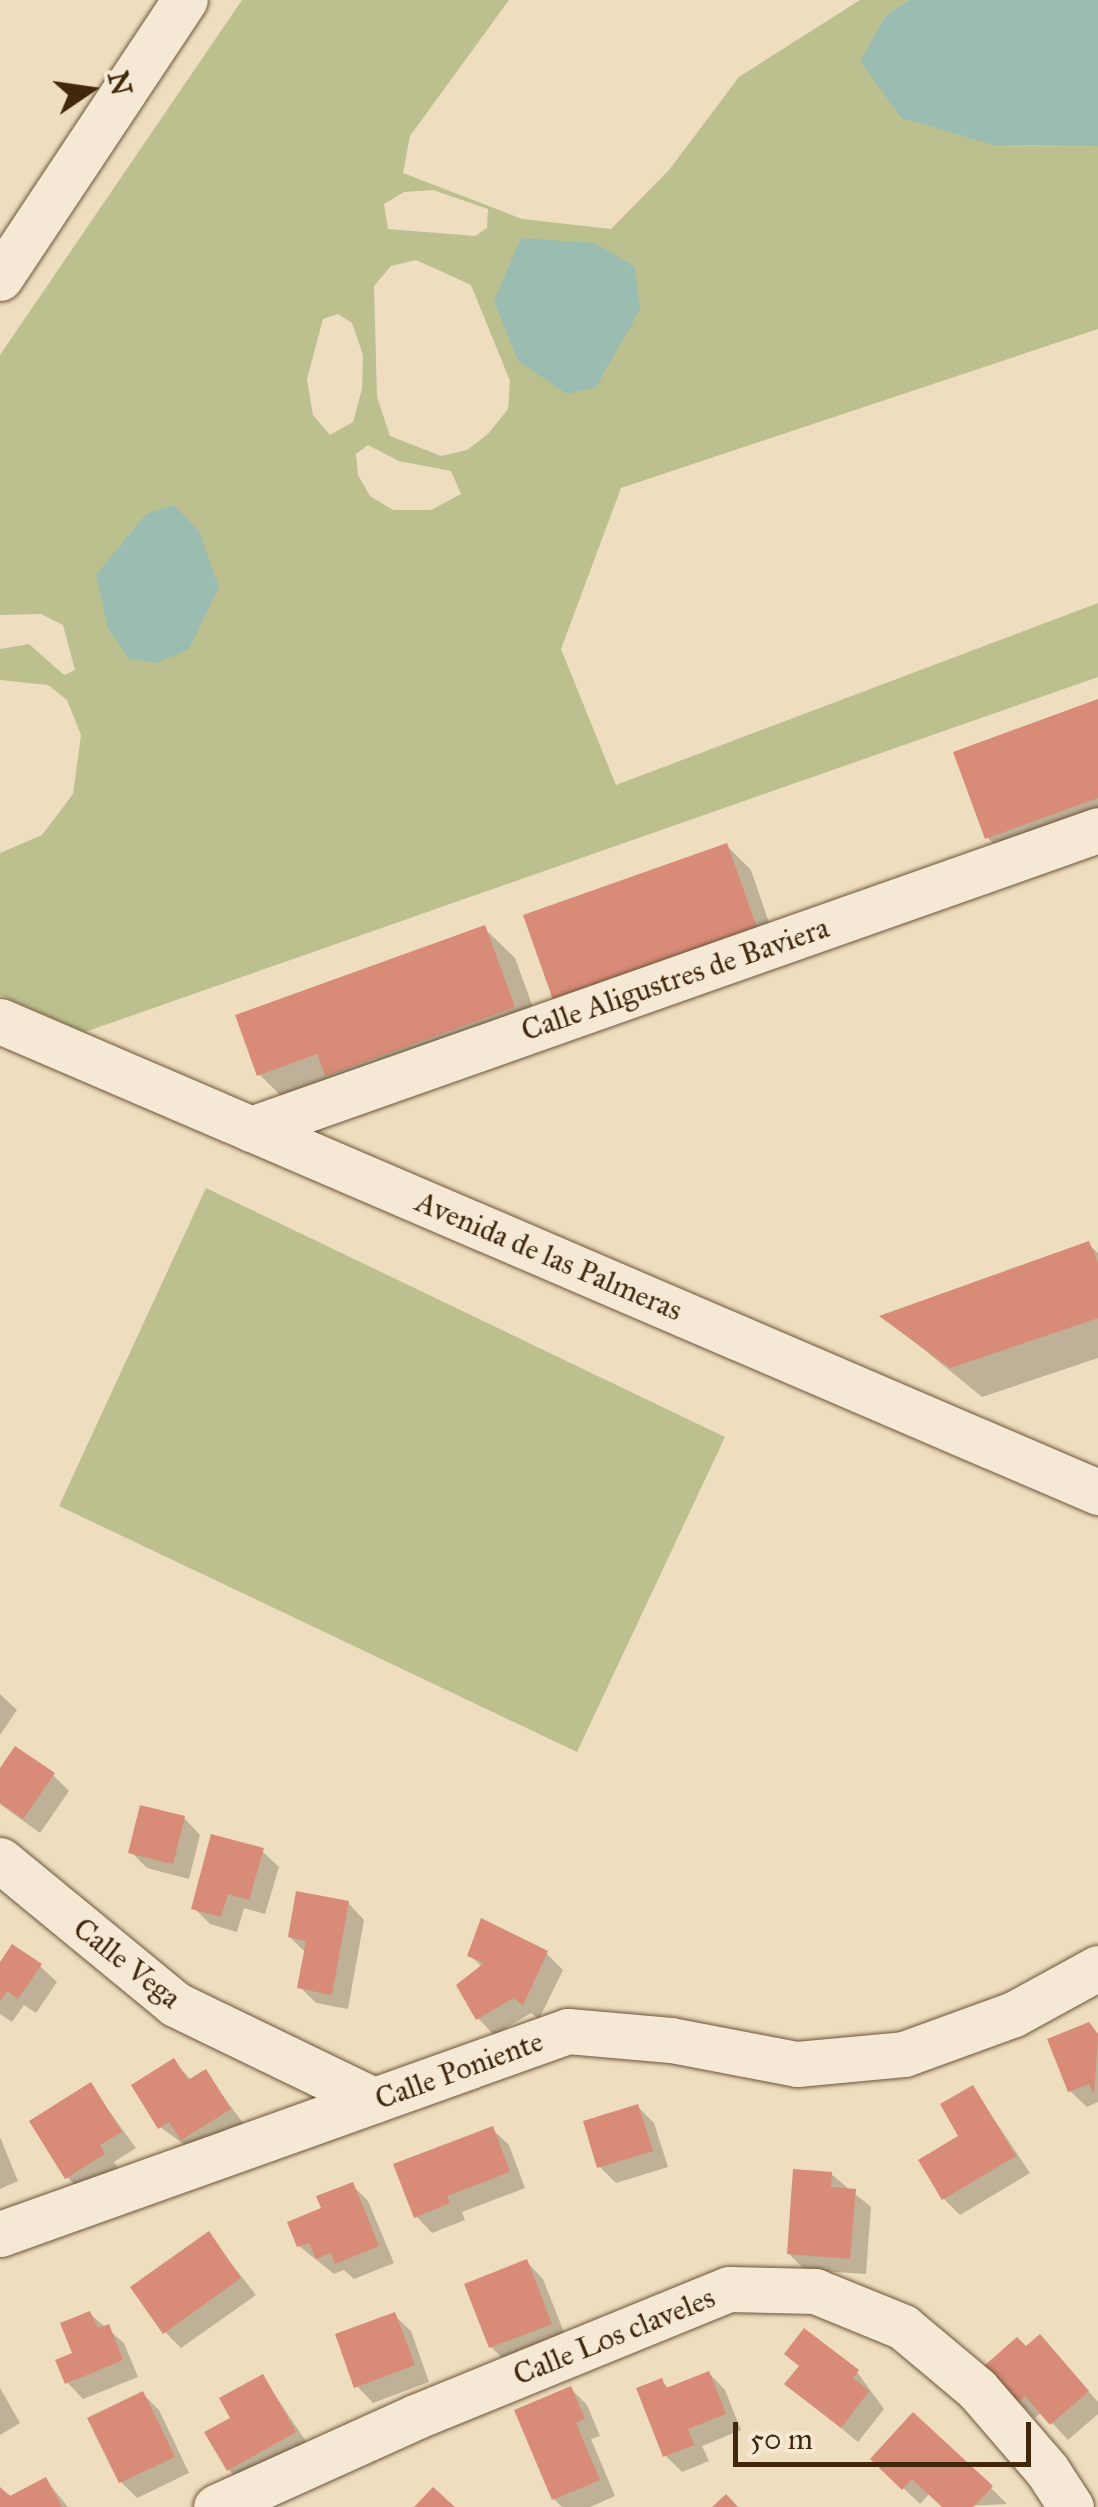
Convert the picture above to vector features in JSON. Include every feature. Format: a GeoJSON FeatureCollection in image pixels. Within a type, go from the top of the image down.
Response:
{"type":"FeatureCollection","features":[{"type":"Feature","properties":{"kind":"street"},"geometry":{"type":"LineString","coordinates":[[0,278],[185,0]]}},
{"type":"Feature","properties":{"kind":"street","name":"Calle Aligustres de Baviera"},"geometry":{"type":"LineString","coordinates":[[251,1128],[1098,830]]}},
{"type":"Feature","properties":{"kind":"street","name":"Avenida de las Palmeras"},"geometry":{"type":"LineString","coordinates":[[0,1021],[1098,1492]]}},
{"type":"Feature","properties":{"kind":"street","name":"Calle Vega"},"geometry":{"type":"LineString","coordinates":[[0,1860],[175,2004],[374,2100]]}},
{"type":"Feature","properties":{"kind":"street","name":"Calle Poniente"},"geometry":{"type":"LineString","coordinates":[[0,2234],[568,2031],[671,2040],[796,2064],[904,2054],[1014,2014],[1098,1968]]}},
{"type":"Feature","properties":{"kind":"street","name":"Calle Los claveles"},"geometry":{"type":"LineString","coordinates":[[216,2507],[415,2417],[729,2290],[814,2291],[903,2328],[977,2389],[1048,2470],[1071,2507]]}},
{"type":"Feature","properties":{"kind":"green space"},"geometry":{"type":"Polygon","coordinates":[[[242,0],[509,0],[410,136],[403,173],[522,219],[611,229],[669,170],[739,77],[860,0],[909,0],[886,15],[994,145],[1098,146],[1098,329],[621,488],[561,649],[616,785],[1098,603],[1098,677],[85,1032],[0,995],[0,853],[42,835],[73,794],[81,735],[67,700],[48,685],[0,680],[0,649],[29,644],[64,675],[75,670],[63,625],[41,614],[0,615],[0,355],[242,0]],[[433,190],[404,192],[384,204],[388,229],[475,236],[487,228],[488,209],[433,190]],[[416,260],[391,266],[374,286],[377,397],[390,436],[441,456],[467,450],[488,434],[508,409],[510,381],[471,285],[416,260]],[[338,314],[323,319],[307,379],[313,415],[330,435],[353,422],[362,389],[363,355],[352,323],[338,314]],[[368,445],[356,454],[358,475],[370,496],[393,510],[431,510],[461,494],[451,471],[399,461],[368,445]]]}},
{"type":"Feature","properties":{"kind":"green space"},"geometry":{"type":"Polygon","coordinates":[[[206,1188],[725,1437],[577,1752],[59,1506],[206,1188]]]}},
{"type":"Feature","properties":{"kind":"water"},"geometry":{"type":"Polygon","coordinates":[[[909,0],[1098,0],[1098,146],[994,145],[901,118],[860,61],[886,15],[909,0]]]}},
{"type":"Feature","properties":{"kind":"water"},"geometry":{"type":"Polygon","coordinates":[[[521,238],[595,243],[635,267],[640,310],[596,387],[567,394],[518,361],[494,301],[521,238]]]}},
{"type":"Feature","properties":{"kind":"water"},"geometry":{"type":"Polygon","coordinates":[[[174,505],[199,531],[219,587],[189,649],[157,663],[129,659],[108,628],[96,575],[146,514],[174,505]]]}},
{"type":"Feature","properties":{"kind":"building"},"geometry":{"type":"Polygon","coordinates":[[[1098,699],[1098,798],[985,839],[953,752],[1098,699]]]}},
{"type":"Feature","properties":{"kind":"building"},"geometry":{"type":"Polygon","coordinates":[[[727,843],[757,928],[553,1000],[523,915],[727,843]]]}},
{"type":"Feature","properties":{"kind":"building"},"geometry":{"type":"Polygon","coordinates":[[[485,925],[515,1007],[325,1076],[317,1054],[257,1076],[235,1015],[485,925]]]}},
{"type":"Feature","properties":{"kind":"building"},"geometry":{"type":"Polygon","coordinates":[[[1089,1241],[1098,1263],[1098,1318],[950,1368],[879,1316],[1089,1241]]]}},
{"type":"Feature","properties":{"kind":"building"},"geometry":{"type":"Polygon","coordinates":[[[15,1746],[55,1773],[23,1819],[0,1803],[0,1768],[15,1746]]]}},
{"type":"Feature","properties":{"kind":"building"},"geometry":{"type":"Polygon","coordinates":[[[140,1805],[185,1816],[173,1864],[128,1853],[140,1805]]]}},
{"type":"Feature","properties":{"kind":"building"},"geometry":{"type":"Polygon","coordinates":[[[211,1834],[264,1848],[249,1900],[228,1894],[221,1917],[191,1909],[211,1834]]]}},
{"type":"Feature","properties":{"kind":"building"},"geometry":{"type":"Polygon","coordinates":[[[296,1891],[349,1901],[332,1995],[297,1988],[306,1941],[288,1937],[296,1891]]]}},
{"type":"Feature","properties":{"kind":"building"},"geometry":{"type":"Polygon","coordinates":[[[481,1918],[548,1951],[523,2005],[513,1998],[476,2020],[456,1985],[484,1963],[467,1956],[481,1918]]]}},
{"type":"Feature","properties":{"kind":"building"},"geometry":{"type":"Polygon","coordinates":[[[12,1944],[42,1964],[18,1999],[7,1991],[0,2001],[0,1962],[12,1944]]]}},
{"type":"Feature","properties":{"kind":"building"},"geometry":{"type":"Polygon","coordinates":[[[1089,2022],[1098,2034],[1094,2095],[1089,2084],[1068,2092],[1047,2039],[1089,2022]]]}},
{"type":"Feature","properties":{"kind":"building"},"geometry":{"type":"Polygon","coordinates":[[[174,2058],[188,2080],[206,2069],[231,2109],[181,2140],[169,2122],[158,2129],[131,2085],[174,2058]]]}},
{"type":"Feature","properties":{"kind":"building"},"geometry":{"type":"Polygon","coordinates":[[[91,2082],[122,2132],[100,2145],[105,2154],[65,2179],[29,2121],[91,2082]]]}},
{"type":"Feature","properties":{"kind":"building"},"geometry":{"type":"Polygon","coordinates":[[[973,2085],[1016,2156],[942,2200],[918,2160],[958,2136],[940,2104],[973,2085]]]}},
{"type":"Feature","properties":{"kind":"building"},"geometry":{"type":"Polygon","coordinates":[[[638,2104],[653,2151],[597,2168],[583,2121],[638,2104]]]}},
{"type":"Feature","properties":{"kind":"building"},"geometry":{"type":"Polygon","coordinates":[[[493,2126],[510,2172],[447,2196],[450,2203],[414,2218],[393,2164],[493,2126]]]}},
{"type":"Feature","properties":{"kind":"building"},"geometry":{"type":"Polygon","coordinates":[[[793,2169],[832,2172],[831,2187],[856,2189],[850,2259],[787,2254],[793,2169]]]}},
{"type":"Feature","properties":{"kind":"building"},"geometry":{"type":"Polygon","coordinates":[[[353,2182],[379,2246],[335,2264],[331,2253],[316,2259],[309,2243],[297,2247],[287,2222],[321,2208],[316,2196],[353,2182]]]}},
{"type":"Feature","properties":{"kind":"building"},"geometry":{"type":"Polygon","coordinates":[[[209,2231],[241,2278],[163,2334],[130,2287],[209,2231]]]}},
{"type":"Feature","properties":{"kind":"building"},"geometry":{"type":"Polygon","coordinates":[[[527,2259],[552,2324],[489,2348],[464,2284],[527,2259]]]}},
{"type":"Feature","properties":{"kind":"building"},"geometry":{"type":"Polygon","coordinates":[[[90,2311],[98,2328],[109,2324],[123,2360],[65,2384],[55,2360],[72,2353],[60,2323],[90,2311]]]}},
{"type":"Feature","properties":{"kind":"building"},"geometry":{"type":"Polygon","coordinates":[[[395,2312],[415,2365],[354,2388],[335,2334],[395,2312]]]}},
{"type":"Feature","properties":{"kind":"building"},"geometry":{"type":"Polygon","coordinates":[[[804,2328],[859,2370],[853,2378],[869,2391],[841,2428],[784,2384],[799,2366],[784,2354],[804,2328]]]}},
{"type":"Feature","properties":{"kind":"building"},"geometry":{"type":"Polygon","coordinates":[[[1040,2334],[1089,2391],[1050,2425],[1025,2396],[1017,2404],[984,2366],[1017,2337],[1026,2346],[1040,2334]]]}},
{"type":"Feature","properties":{"kind":"building"},"geometry":{"type":"Polygon","coordinates":[[[709,2371],[726,2414],[688,2429],[694,2445],[663,2457],[636,2388],[662,2378],[666,2388],[709,2371]]]}},
{"type":"Feature","properties":{"kind":"building"},"geometry":{"type":"Polygon","coordinates":[[[263,2374],[296,2432],[227,2471],[204,2432],[230,2418],[219,2398],[263,2374]]]}},
{"type":"Feature","properties":{"kind":"building"},"geometry":{"type":"Polygon","coordinates":[[[571,2386],[585,2419],[576,2423],[600,2480],[552,2500],[514,2410],[571,2386]]]}},
{"type":"Feature","properties":{"kind":"building"},"geometry":{"type":"Polygon","coordinates":[[[143,2391],[175,2457],[119,2483],[87,2418],[143,2391]]]}},
{"type":"Feature","properties":{"kind":"building"},"geometry":{"type":"Polygon","coordinates":[[[913,2412],[993,2486],[973,2507],[942,2507],[912,2479],[902,2490],[870,2459],[913,2412]]]}},
{"type":"Feature","properties":{"kind":"building"},"geometry":{"type":"Polygon","coordinates":[[[46,2477],[62,2507],[0,2507],[0,2487],[10,2496],[46,2477]]]}},
{"type":"Feature","properties":{"kind":"building"},"geometry":{"type":"Polygon","coordinates":[[[433,2487],[455,2507],[414,2507],[433,2487]]]}},
{"type":"Feature","properties":{"kind":"building"},"geometry":{"type":"Polygon","coordinates":[[[726,2494],[738,2507],[712,2507],[726,2494]]]}}]}
